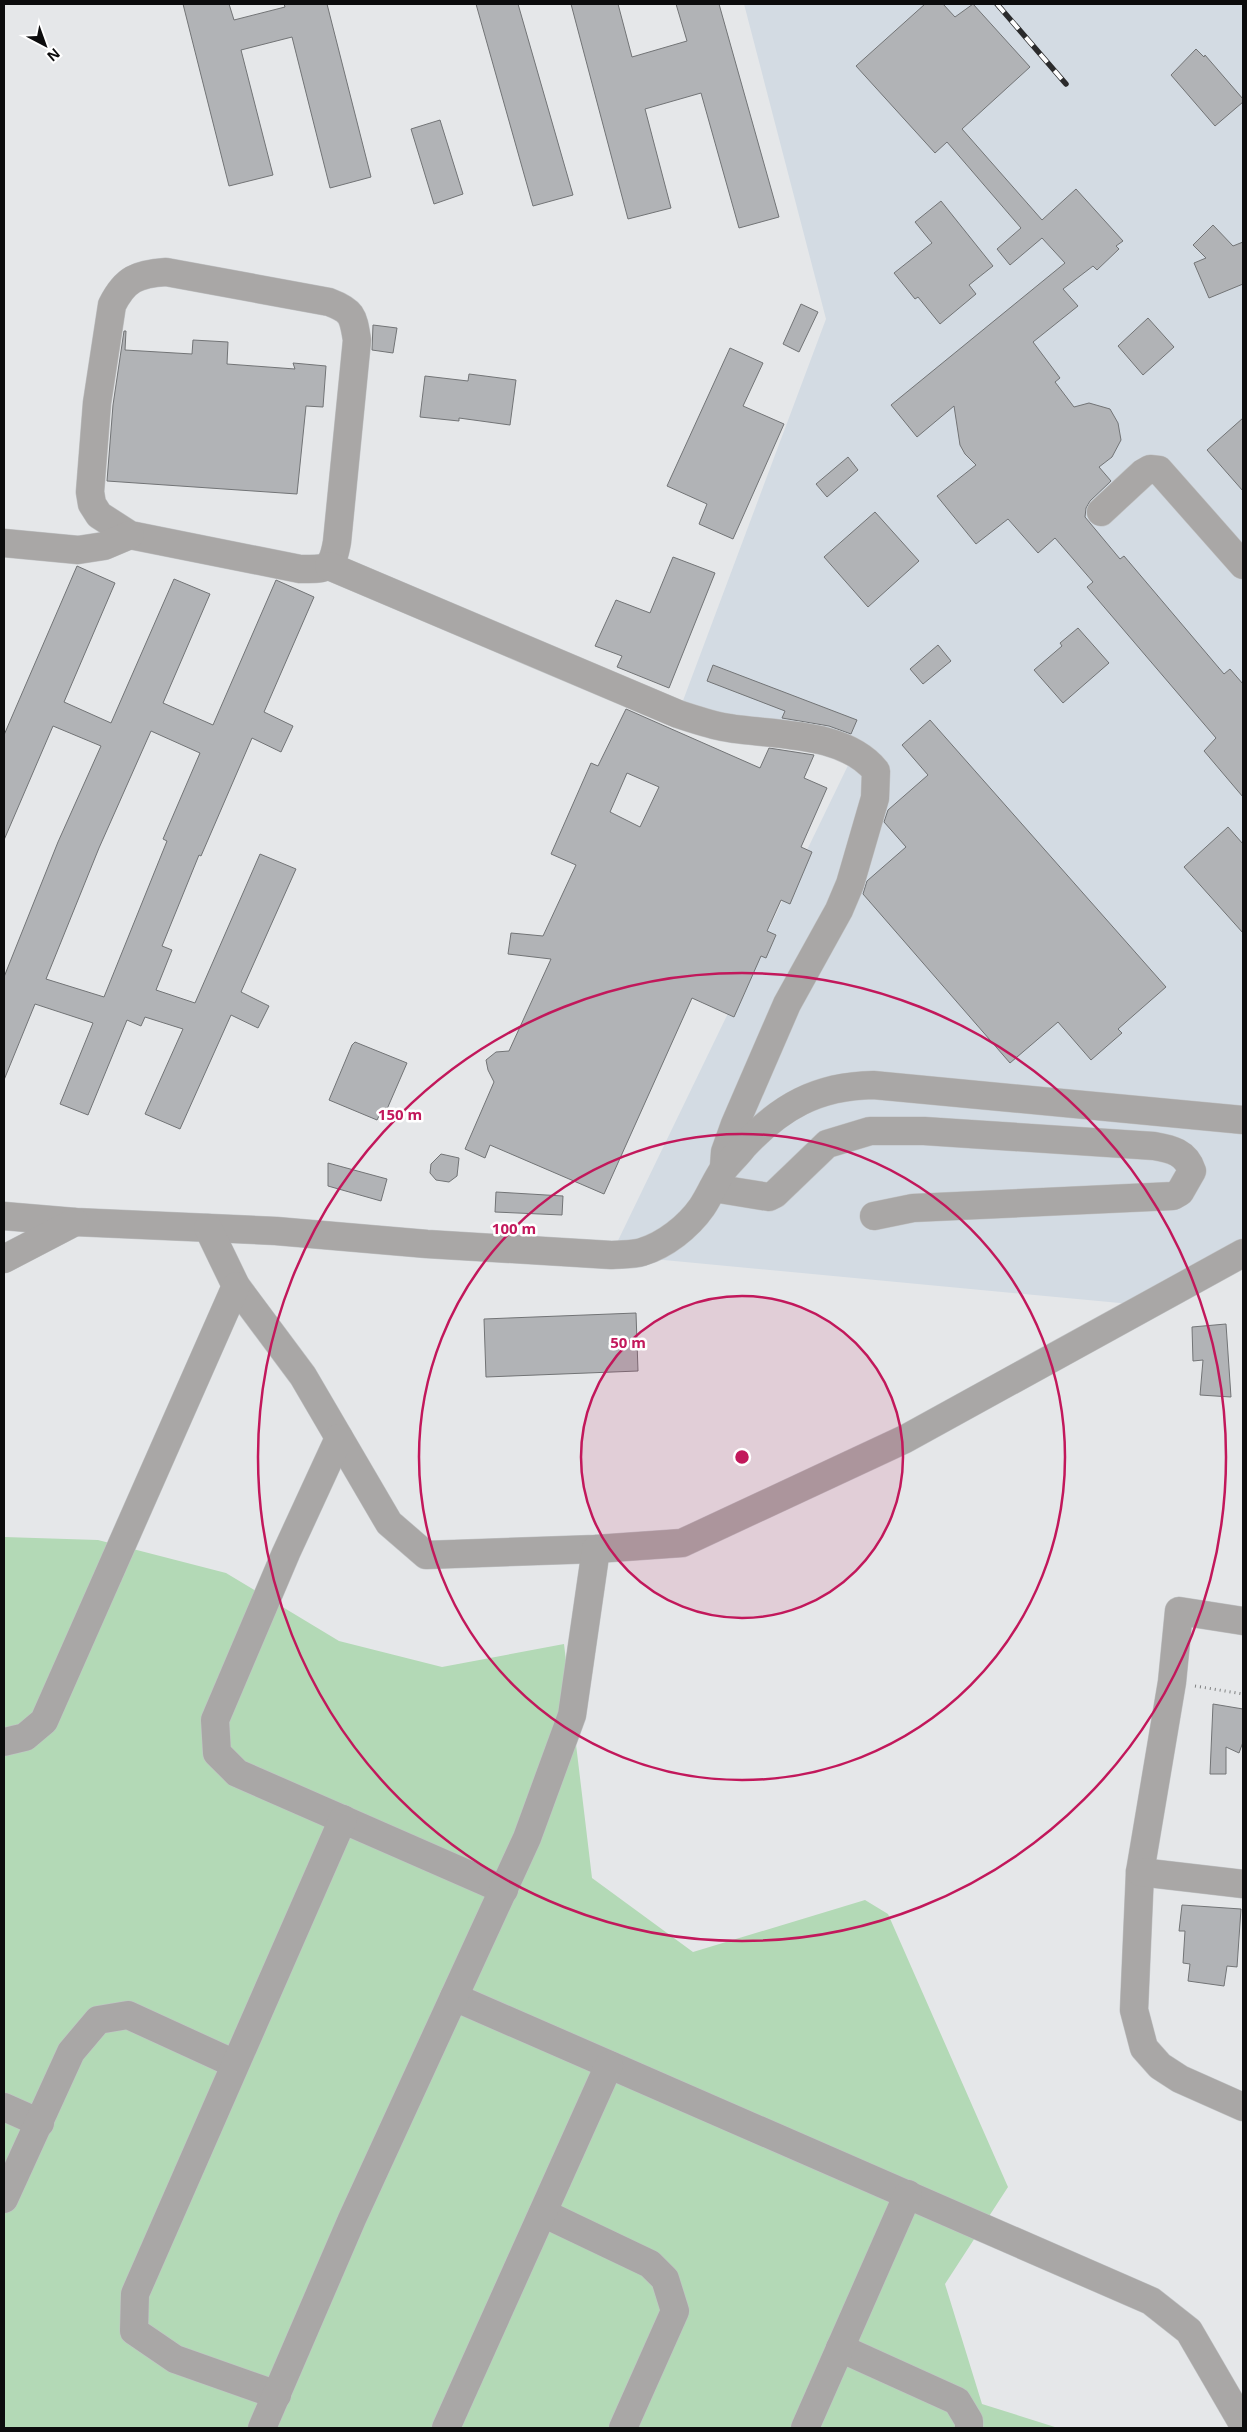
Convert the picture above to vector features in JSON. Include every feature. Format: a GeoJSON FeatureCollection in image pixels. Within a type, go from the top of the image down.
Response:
{"type":"FeatureCollection","features":[{"type":"Feature","properties":{"kind":"street"},"geometry":{"type":"LineString","coordinates":[[166,272],[329,302],[345,308],[351,314],[357,340],[337,542],[334,558],[329,566],[322,569],[300,568],[130,535],[99,515],[92,504],[90,492],[97,403],[112,305],[118,293],[128,282],[141,274],[166,272]]}},
{"type":"Feature","properties":{"kind":"street"},"geometry":{"type":"LineString","coordinates":[[1101,512],[1142,473],[1150,469],[1159,470],[1243,565]]}},
{"type":"Feature","properties":{"kind":"street"},"geometry":{"type":"LineString","coordinates":[[4,542],[78,550],[104,546],[130,535]]}},
{"type":"Feature","properties":{"kind":"street"},"geometry":{"type":"LineString","coordinates":[[329,566],[678,714],[723,727],[822,741],[854,753],[870,764],[876,771],[875,798],[850,884],[839,910],[787,1004],[735,1124],[718,1179]]}},
{"type":"Feature","properties":{"kind":"street"},"geometry":{"type":"LineString","coordinates":[[4,1216],[75,1222],[276,1231],[427,1244],[611,1255],[631,1254],[640,1253],[662,1244],[682,1229],[702,1208],[718,1179],[762,1127],[792,1105],[811,1095],[852,1085],[1008,1097],[1243,1120]]}},
{"type":"Feature","properties":{"kind":"street"},"geometry":{"type":"LineString","coordinates":[[718,1179],[769,1197],[775,1194],[827,1144],[870,1131],[924,1131],[1154,1146],[1172,1149],[1182,1155],[1189,1162],[1192,1171],[1180,1192],[1173,1196],[913,1208],[874,1216]]}},
{"type":"Feature","properties":{"kind":"street"},"geometry":{"type":"LineString","coordinates":[[4,1259],[75,1222]]}},
{"type":"Feature","properties":{"kind":"street"},"geometry":{"type":"LineString","coordinates":[[208,1228],[236,1286],[303,1376],[389,1523],[426,1555],[596,1549],[682,1543],[905,1439],[1231,1272],[1243,1253]]}},
{"type":"Feature","properties":{"kind":"street"},"geometry":{"type":"LineString","coordinates":[[4,1742],[25,1737],[44,1720],[236,1286]]}},
{"type":"Feature","properties":{"kind":"street"},"geometry":{"type":"LineString","coordinates":[[340,1438],[286,1553],[215,1720],[217,1753],[237,1773],[504,1890]]}},
{"type":"Feature","properties":{"kind":"street"},"geometry":{"type":"LineString","coordinates":[[262,2428],[352,2220],[527,1838],[572,1715],[596,1549]]}},
{"type":"Feature","properties":{"kind":"street"},"geometry":{"type":"LineString","coordinates":[[1243,1621],[1179,1612],[1172,1682],[1140,1872],[1134,2010],[1144,2048],[1160,2066],[1180,2079],[1243,2107]]}},
{"type":"Feature","properties":{"kind":"street"},"geometry":{"type":"LineString","coordinates":[[277,2395],[175,2359],[134,2331],[135,2294],[343,1819]]}},
{"type":"Feature","properties":{"kind":"street"},"geometry":{"type":"LineString","coordinates":[[1140,1872],[1243,1884]]}},
{"type":"Feature","properties":{"kind":"street"},"geometry":{"type":"LineString","coordinates":[[454,1997],[1151,2301],[1189,2331],[1243,2424]]}},
{"type":"Feature","properties":{"kind":"street"},"geometry":{"type":"LineString","coordinates":[[4,2199],[71,2052],[98,2020],[128,2015],[236,2064]]}},
{"type":"Feature","properties":{"kind":"street"},"geometry":{"type":"LineString","coordinates":[[446,2428],[609,2064]]}},
{"type":"Feature","properties":{"kind":"street"},"geometry":{"type":"LineString","coordinates":[[4,2108],[40,2123]]}},
{"type":"Feature","properties":{"kind":"street"},"geometry":{"type":"LineString","coordinates":[[805,2428],[908,2194]]}},
{"type":"Feature","properties":{"kind":"street"},"geometry":{"type":"LineString","coordinates":[[543,2213],[650,2264],[665,2278],[675,2311],[623,2428]]}},
{"type":"Feature","properties":{"kind":"street"},"geometry":{"type":"LineString","coordinates":[[840,2348],[957,2401],[969,2421],[969,2428]]}},
{"type":"Feature","properties":{"kind":"path"},"geometry":{"type":"LineString","coordinates":[[1172,1682],[1243,1694]]}},
{"type":"Feature","properties":{"kind":"shaded area"},"geometry":{"type":"Polygon","coordinates":[[[744,4],[1243,4],[1243,1268],[1173,1308],[611,1255],[854,753],[678,714],[826,319],[744,4]]]}},
{"type":"Feature","properties":{"kind":"green space"},"geometry":{"type":"Polygon","coordinates":[[[4,1537],[98,1540],[226,1573],[339,1641],[442,1667],[564,1644],[592,1878],[693,1952],[865,1900],[888,1914],[1008,2187],[945,2284],[982,2404],[1058,2428],[4,2428],[4,1537]]]}},
{"type":"Feature","properties":{"kind":"building"},"geometry":{"type":"Polygon","coordinates":[[[183,4],[229,4],[234,20],[285,7],[284,4],[327,4],[371,177],[330,188],[292,37],[241,50],[273,175],[229,186],[183,4]]]}},
{"type":"Feature","properties":{"kind":"building"},"geometry":{"type":"Polygon","coordinates":[[[476,4],[518,4],[573,195],[533,206],[476,4]]]}},
{"type":"Feature","properties":{"kind":"building"},"geometry":{"type":"Polygon","coordinates":[[[571,4],[618,4],[632,57],[687,41],[676,4],[719,4],[779,217],[739,228],[701,93],[645,109],[671,208],[628,219],[571,4]]]}},
{"type":"Feature","properties":{"kind":"building"},"geometry":{"type":"Polygon","coordinates":[[[925,4],[943,4],[955,17],[973,4],[1030,67],[962,129],[1042,220],[1076,189],[1123,241],[1116,246],[1119,249],[1097,270],[1093,266],[1063,289],[1078,306],[1033,342],[1060,378],[1055,382],[1074,407],[1089,403],[1110,409],[1118,423],[1121,440],[1112,457],[1099,467],[1111,481],[1090,501],[1086,508],[1085,517],[1120,559],[1124,556],[1224,674],[1230,669],[1243,684],[1243,797],[1204,751],[1216,738],[1087,587],[1093,582],[1055,538],[1038,553],[1008,519],[976,544],[937,496],[976,465],[965,454],[960,445],[954,406],[917,437],[891,405],[1065,263],[1042,238],[1010,265],[997,249],[1021,228],[947,142],[935,153],[856,66],[925,4]]]}},
{"type":"Feature","properties":{"kind":"building"},"geometry":{"type":"Polygon","coordinates":[[[1196,49],[1204,57],[1205,55],[1243,99],[1243,102],[1215,126],[1171,75],[1196,49]]]}},
{"type":"Feature","properties":{"kind":"building"},"geometry":{"type":"Polygon","coordinates":[[[440,120],[463,194],[434,204],[411,129],[440,120]]]}},
{"type":"Feature","properties":{"kind":"building"},"geometry":{"type":"Polygon","coordinates":[[[941,201],[993,266],[969,285],[976,294],[940,324],[918,297],[915,299],[894,273],[932,243],[915,222],[941,201]]]}},
{"type":"Feature","properties":{"kind":"building"},"geometry":{"type":"Polygon","coordinates":[[[1213,225],[1233,246],[1243,242],[1243,284],[1209,298],[1194,263],[1206,258],[1193,245],[1213,225]]]}},
{"type":"Feature","properties":{"kind":"building"},"geometry":{"type":"Polygon","coordinates":[[[801,304],[818,312],[799,352],[783,344],[801,304]]]}},
{"type":"Feature","properties":{"kind":"building"},"geometry":{"type":"Polygon","coordinates":[[[1148,318],[1174,347],[1143,375],[1118,346],[1148,318]]]}},
{"type":"Feature","properties":{"kind":"building"},"geometry":{"type":"Polygon","coordinates":[[[373,325],[397,328],[393,353],[372,350],[373,325]]]}},
{"type":"Feature","properties":{"kind":"building"},"geometry":{"type":"Polygon","coordinates":[[[124,331],[126,331],[125,350],[192,354],[193,340],[228,342],[227,364],[295,369],[293,363],[326,366],[323,407],[306,406],[297,494],[107,481],[113,405],[124,331]]]}},
{"type":"Feature","properties":{"kind":"building"},"geometry":{"type":"Polygon","coordinates":[[[730,348],[763,363],[743,406],[784,424],[733,539],[699,524],[707,504],[667,486],[730,348]]]}},
{"type":"Feature","properties":{"kind":"building"},"geometry":{"type":"Polygon","coordinates":[[[469,374],[516,380],[510,425],[459,418],[459,421],[420,417],[425,376],[468,381],[469,374]]]}},
{"type":"Feature","properties":{"kind":"building"},"geometry":{"type":"Polygon","coordinates":[[[1243,418],[1243,491],[1207,450],[1243,418]]]}},
{"type":"Feature","properties":{"kind":"building"},"geometry":{"type":"Polygon","coordinates":[[[848,457],[858,470],[827,497],[816,484],[848,457]]]}},
{"type":"Feature","properties":{"kind":"building"},"geometry":{"type":"Polygon","coordinates":[[[875,512],[919,561],[868,607],[824,557],[875,512]]]}},
{"type":"Feature","properties":{"kind":"building"},"geometry":{"type":"Polygon","coordinates":[[[673,557],[715,573],[669,688],[617,667],[622,656],[595,646],[616,600],[650,613],[673,557]]]}},
{"type":"Feature","properties":{"kind":"building"},"geometry":{"type":"Polygon","coordinates":[[[77,566],[115,583],[64,702],[111,723],[174,579],[210,594],[163,703],[213,725],[276,580],[314,597],[264,712],[293,726],[281,752],[252,738],[201,856],[199,855],[162,946],[172,950],[156,990],[195,1003],[260,854],[296,869],[241,992],[269,1006],[258,1028],[231,1015],[180,1129],[145,1114],[183,1029],[145,1017],[141,1026],[127,1020],[88,1115],[60,1104],[93,1023],[35,1004],[4,1080],[4,977],[58,842],[101,746],[53,726],[4,840],[4,735],[77,566]],[[151,731],[99,848],[46,979],[104,997],[167,841],[163,839],[200,753],[151,731]]]}},
{"type":"Feature","properties":{"kind":"building"},"geometry":{"type":"Polygon","coordinates":[[[1078,628],[1109,663],[1063,703],[1034,670],[1062,646],[1060,643],[1078,628]]]}},
{"type":"Feature","properties":{"kind":"building"},"geometry":{"type":"Polygon","coordinates":[[[938,645],[951,661],[923,684],[910,669],[938,645]]]}},
{"type":"Feature","properties":{"kind":"building"},"geometry":{"type":"Polygon","coordinates":[[[713,665],[857,720],[851,734],[829,726],[782,718],[785,711],[707,681],[713,665]]]}},
{"type":"Feature","properties":{"kind":"building"},"geometry":{"type":"Polygon","coordinates":[[[626,709],[760,768],[769,748],[814,755],[804,778],[827,788],[801,847],[812,852],[790,904],[781,900],[767,931],[776,935],[766,958],[761,956],[734,1017],[692,998],[604,1194],[490,1145],[485,1158],[465,1149],[494,1082],[488,1070],[486,1060],[496,1052],[509,1051],[551,959],[508,954],[511,933],[543,936],[576,865],[551,854],[591,763],[598,766],[626,709]],[[627,773],[610,812],[640,827],[659,787],[627,773]]]}},
{"type":"Feature","properties":{"kind":"building"},"geometry":{"type":"Polygon","coordinates":[[[930,720],[1166,987],[1118,1029],[1122,1033],[1091,1060],[1058,1022],[1010,1063],[863,894],[867,881],[906,847],[884,822],[888,810],[928,775],[902,745],[930,720]]]}},
{"type":"Feature","properties":{"kind":"building"},"geometry":{"type":"Polygon","coordinates":[[[1228,827],[1243,844],[1243,933],[1184,867],[1228,827]]]}},
{"type":"Feature","properties":{"kind":"building"},"geometry":{"type":"Polygon","coordinates":[[[355,1042],[407,1063],[384,1116],[380,1114],[377,1120],[329,1100],[352,1045],[355,1042]]]}},
{"type":"Feature","properties":{"kind":"building"},"geometry":{"type":"Polygon","coordinates":[[[441,1154],[459,1158],[457,1176],[449,1182],[436,1180],[430,1173],[431,1164],[441,1154]]]}},
{"type":"Feature","properties":{"kind":"building"},"geometry":{"type":"Polygon","coordinates":[[[328,1163],[387,1179],[381,1201],[328,1186],[328,1163]]]}},
{"type":"Feature","properties":{"kind":"building"},"geometry":{"type":"Polygon","coordinates":[[[496,1192],[563,1196],[562,1215],[495,1212],[496,1192]]]}},
{"type":"Feature","properties":{"kind":"building"},"geometry":{"type":"Polygon","coordinates":[[[636,1313],[638,1371],[486,1377],[484,1319],[636,1313]]]}},
{"type":"Feature","properties":{"kind":"building"},"geometry":{"type":"Polygon","coordinates":[[[1226,1324],[1231,1397],[1200,1395],[1203,1360],[1193,1361],[1192,1327],[1226,1324]]]}},
{"type":"Feature","properties":{"kind":"building"},"geometry":{"type":"Polygon","coordinates":[[[1213,1704],[1243,1709],[1243,1742],[1239,1753],[1226,1747],[1226,1774],[1210,1774],[1213,1704]]]}},
{"type":"Feature","properties":{"kind":"building"},"geometry":{"type":"Polygon","coordinates":[[[1182,1905],[1241,1909],[1237,1967],[1227,1966],[1224,1986],[1188,1981],[1190,1964],[1183,1963],[1185,1931],[1179,1931],[1182,1905]]]}},
{"type":"Feature","properties":{"kind":"railway"},"geometry":{"type":"LineString","coordinates":[[997,4],[1066,84]]}}]}
